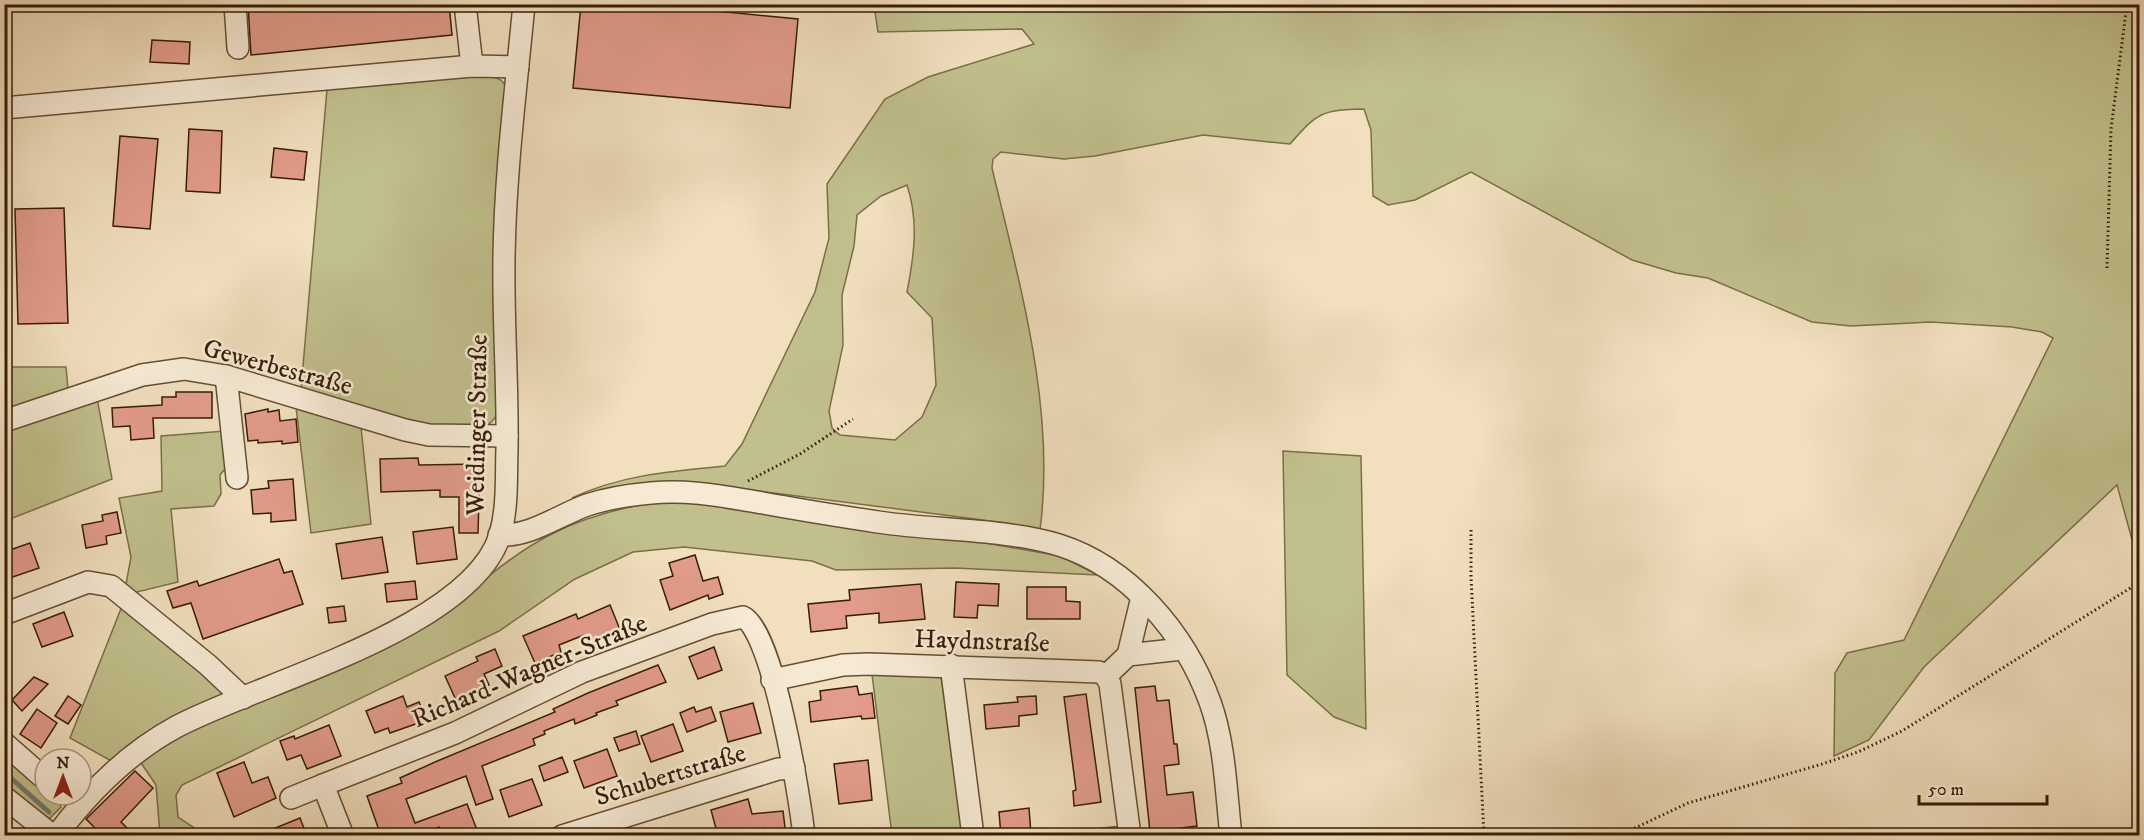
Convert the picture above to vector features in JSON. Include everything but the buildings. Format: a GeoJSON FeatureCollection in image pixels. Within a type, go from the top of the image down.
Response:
{"type":"FeatureCollection","features":[{"type":"Feature","properties":{"kind":"street"},"geometry":{"type":"LineString","coordinates":[[235,4],[238,48]]}},
{"type":"Feature","properties":{"kind":"street"},"geometry":{"type":"LineString","coordinates":[[465,4],[472,66]]}},
{"type":"Feature","properties":{"kind":"street","name":"Weidinger Straße"},"geometry":{"type":"LineString","coordinates":[[93,788],[161,736],[202,715],[424,615],[467,583],[483,566],[500,535],[506,488],[504,258],[524,4]]}},
{"type":"Feature","properties":{"kind":"street"},"geometry":{"type":"LineString","coordinates":[[4,108],[472,66],[518,67]]}},
{"type":"Feature","properties":{"kind":"street","name":"Gewerbestraße"},"geometry":{"type":"LineString","coordinates":[[4,421],[142,375],[184,369],[226,375],[405,430],[429,435],[507,436]]}},
{"type":"Feature","properties":{"kind":"street"},"geometry":{"type":"LineString","coordinates":[[226,375],[237,478]]}},
{"type":"Feature","properties":{"kind":"street"},"geometry":{"type":"LineString","coordinates":[[500,535],[518,534],[614,497],[677,492],[733,498],[881,523],[1005,536],[1057,545],[1107,566],[1142,597],[1182,649],[1210,702],[1216,725],[1231,836]]}},
{"type":"Feature","properties":{"kind":"street"},"geometry":{"type":"LineString","coordinates":[[4,614],[88,582],[111,586],[208,665],[243,698]]}},
{"type":"Feature","properties":{"kind":"street"},"geometry":{"type":"LineString","coordinates":[[1130,836],[1110,684],[1106,676],[1128,655],[1142,597]]}},
{"type":"Feature","properties":{"kind":"street","name":"Richard-Wagner-Straße"},"geometry":{"type":"LineString","coordinates":[[323,785],[455,733],[582,672],[735,617],[743,617],[753,623],[772,680]]}},
{"type":"Feature","properties":{"kind":"street"},"geometry":{"type":"LineString","coordinates":[[1128,655],[1182,649]]}},
{"type":"Feature","properties":{"kind":"street","name":"Haydnstraße"},"geometry":{"type":"LineString","coordinates":[[772,680],[843,665],[951,665],[1099,672],[1106,676]]}},
{"type":"Feature","properties":{"kind":"street"},"geometry":{"type":"LineString","coordinates":[[951,665],[973,836]]}},
{"type":"Feature","properties":{"kind":"street"},"geometry":{"type":"LineString","coordinates":[[772,680],[794,768],[804,836]]}},
{"type":"Feature","properties":{"kind":"street"},"geometry":{"type":"LineString","coordinates":[[4,743],[33,768]]}},
{"type":"Feature","properties":{"kind":"street","name":"Schubertstraße"},"geometry":{"type":"LineString","coordinates":[[562,836],[778,770],[794,768]]}},
{"type":"Feature","properties":{"kind":"street"},"geometry":{"type":"LineString","coordinates":[[291,798],[323,785],[343,836]]}},
{"type":"Feature","properties":{"kind":"street"},"geometry":{"type":"LineString","coordinates":[[4,797],[55,836]]}},
{"type":"Feature","properties":{"kind":"street","name":"Weidinger Straße"},"geometry":{"type":"LineString","coordinates":[[55,836],[69,807]]}},
{"type":"Feature","properties":{"kind":"path"},"geometry":{"type":"LineString","coordinates":[[2107,268],[2111,129],[2127,4]]}},
{"type":"Feature","properties":{"kind":"path"},"geometry":{"type":"LineString","coordinates":[[733,498],[750,480],[800,454],[853,419]]}},
{"type":"Feature","properties":{"kind":"path"},"geometry":{"type":"LineString","coordinates":[[1472,530],[1471,577],[1484,836]]}},
{"type":"Feature","properties":{"kind":"path"},"geometry":{"type":"LineString","coordinates":[[1618,836],[1688,803],[1819,765],[1858,752],[1894,735],[2139,582]]}},
{"type":"Feature","properties":{"kind":"shaded area"},"geometry":{"type":"Polygon","coordinates":[[[874,5],[2139,5],[2139,565],[2117,485],[1924,667],[1869,740],[1834,756],[1835,673],[1847,653],[1904,640],[2053,338],[2042,332],[2012,327],[1931,322],[1851,326],[1812,322],[1708,278],[1676,273],[1632,260],[1471,172],[1415,200],[1388,205],[1373,196],[1371,130],[1364,109],[1329,112],[1321,115],[1290,144],[1203,135],[1095,156],[1064,159],[1001,152],[993,159],[992,168],[1024,302],[1039,393],[1044,485],[1040,530],[1006,523],[728,487],[626,485],[572,498],[628,479],[666,472],[725,466],[742,444],[815,292],[829,238],[827,184],[885,99],[928,77],[1034,44],[1022,29],[878,32],[874,5]],[[907,185],[881,196],[857,215],[854,246],[842,295],[843,345],[829,411],[832,428],[840,435],[895,440],[922,417],[936,385],[932,318],[907,292],[914,239],[911,198],[907,185]]]}},
{"type":"Feature","properties":{"kind":"shaded area"},"geometry":{"type":"Polygon","coordinates":[[[489,75],[501,80],[507,87],[499,410],[496,416],[483,427],[444,428],[392,417],[301,389],[327,89],[489,75]]]}},
{"type":"Feature","properties":{"kind":"shaded area"},"geometry":{"type":"Polygon","coordinates":[[[5,367],[66,367],[68,389],[5,410],[5,367]]]}},
{"type":"Feature","properties":{"kind":"shaded area"},"geometry":{"type":"Polygon","coordinates":[[[97,398],[112,479],[5,521],[4,430],[97,398]]]}},
{"type":"Feature","properties":{"kind":"shaded area"},"geometry":{"type":"Polygon","coordinates":[[[296,407],[361,427],[371,524],[311,533],[296,407]]]}},
{"type":"Feature","properties":{"kind":"shaded area"},"geometry":{"type":"Polygon","coordinates":[[[225,431],[228,465],[220,475],[221,494],[214,506],[171,509],[178,582],[133,593],[126,584],[131,557],[119,498],[162,491],[161,436],[225,431]]]}},
{"type":"Feature","properties":{"kind":"shaded area"},"geometry":{"type":"Polygon","coordinates":[[[1283,451],[1361,456],[1366,729],[1334,717],[1287,675],[1283,451]]]}},
{"type":"Feature","properties":{"kind":"shaded area"},"geometry":{"type":"Polygon","coordinates":[[[654,502],[691,502],[957,538],[1060,556],[1098,575],[955,568],[836,570],[812,561],[684,547],[633,552],[575,579],[499,631],[182,785],[176,795],[178,817],[205,835],[160,835],[156,785],[139,760],[167,738],[466,595],[510,559],[552,534],[598,515],[654,502]]]}},
{"type":"Feature","properties":{"kind":"shaded area"},"geometry":{"type":"Polygon","coordinates":[[[124,601],[219,685],[222,697],[113,762],[93,751],[93,747],[86,747],[70,738],[124,601]]]}},
{"type":"Feature","properties":{"kind":"shaded area"},"geometry":{"type":"Polygon","coordinates":[[[872,674],[941,675],[963,835],[892,835],[872,674]]]}},
{"type":"Feature","properties":{"kind":"shaded area"},"geometry":{"type":"Polygon","coordinates":[[[4,750],[33,775],[33,807],[61,807],[48,820],[5,784],[4,750]]]}},
{"type":"Feature","properties":{"kind":"shaded area"},"geometry":{"type":"Polygon","coordinates":[[[1120,826],[1121,835],[1058,836],[1057,833],[1120,826]]]}},
{"type":"Feature","properties":{"kind":"waterway"},"geometry":{"type":"LineString","coordinates":[[4,772],[49,812]]}}]}
